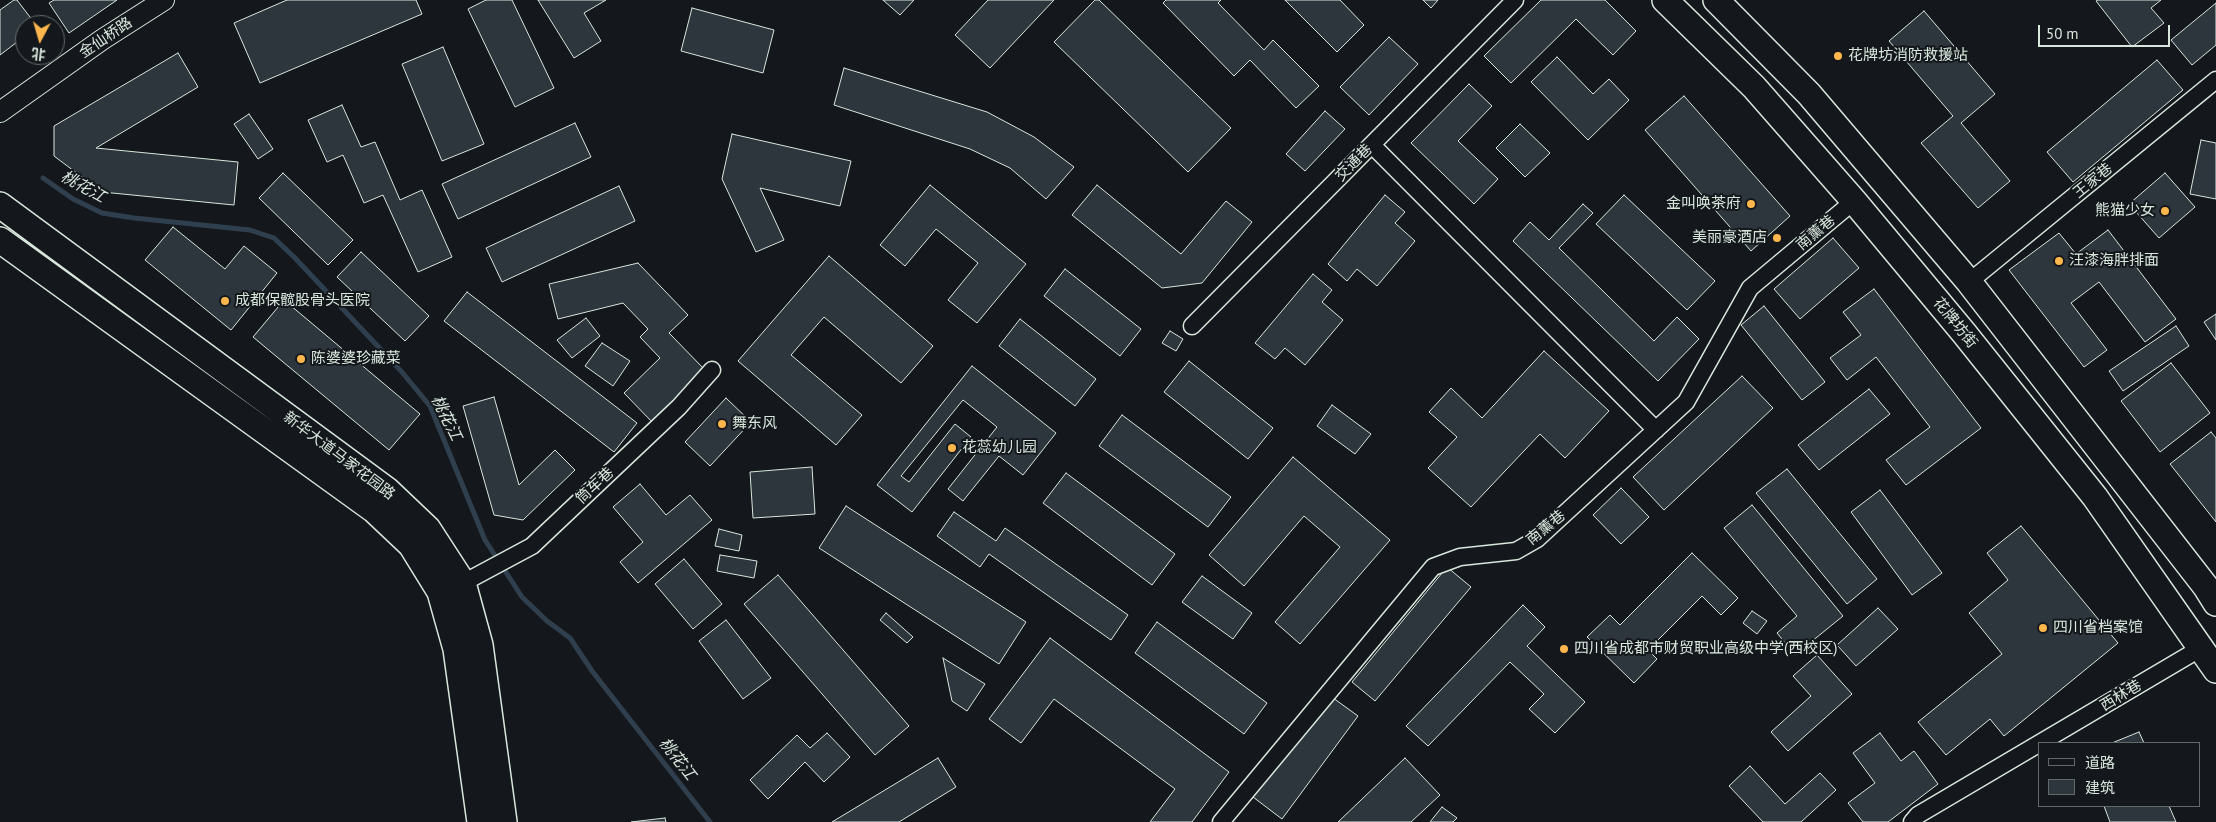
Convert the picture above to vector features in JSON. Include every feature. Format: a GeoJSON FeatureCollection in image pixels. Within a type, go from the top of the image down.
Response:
{"type":"FeatureCollection","features":[{"type":"Feature","properties":{"kind":"main road","name":"花牌坊街"},"geometry":{"type":"LineString","coordinates":[[1665,0],[1754,86],[1854,200],[1964,333],[2095,497],[2216,670]]}},
{"type":"Feature","properties":{"kind":"main road"},"geometry":{"type":"LineString","coordinates":[[1716,0],[1809,94],[1969,282],[2213,590]]}},
{"type":"Feature","properties":{"kind":"main road","name":"新华大道马家花园路"},"geometry":{"type":"LineString","coordinates":[[0,205],[387,490],[428,529],[463,583],[480,645],[504,822]]}},
{"type":"Feature","properties":{"kind":"main road","name":"新华大道马家花园路"},"geometry":{"type":"LineString","coordinates":[[0,240],[374,510],[411,545],[440,592],[456,649],[480,822]]}},
{"type":"Feature","properties":{"kind":"street","name":"金仙桥路"},"geometry":{"type":"LineString","coordinates":[[0,112],[103,39],[164,0]]}},
{"type":"Feature","properties":{"kind":"street","name":"交通巷"},"geometry":{"type":"LineString","coordinates":[[1192,326],[1515,0]]}},
{"type":"Feature","properties":{"kind":"street","name":"王家巷"},"geometry":{"type":"LineString","coordinates":[[1969,282],[2216,80]]}},
{"type":"Feature","properties":{"kind":"street"},"geometry":{"type":"LineString","coordinates":[[1372,145],[1656,430]]}},
{"type":"Feature","properties":{"kind":"street","name":"南薰巷"},"geometry":{"type":"LineString","coordinates":[[1221,822],[1433,567],[1460,557],[1516,551],[1538,539],[1686,402],[1750,288],[1854,200]]}},
{"type":"Feature","properties":{"kind":"street","name":"筒车巷"},"geometry":{"type":"LineString","coordinates":[[463,583],[532,546],[679,407],[712,370]]}},
{"type":"Feature","properties":{"kind":"street","name":"西林巷"},"geometry":{"type":"LineString","coordinates":[[2042,742],[2202,648]]}},
{"type":"Feature","properties":{"kind":"street","name":"西林巷"},"geometry":{"type":"LineString","coordinates":[[1912,822],[1918,815],[2038,744]]}},
{"type":"Feature","properties":{"kind":"building"},"geometry":{"type":"Polygon","coordinates":[[[14,0],[17,0],[28,15],[15,15],[15,44],[0,55],[0,10],[14,0]]]}},
{"type":"Feature","properties":{"kind":"building"},"geometry":{"type":"Polygon","coordinates":[[[54,0],[117,0],[69,33],[65,27],[65,15],[57,15],[49,3],[54,0]]]}},
{"type":"Feature","properties":{"kind":"building"},"geometry":{"type":"Polygon","coordinates":[[[287,0],[416,0],[422,14],[260,83],[234,23],[287,0]]]}},
{"type":"Feature","properties":{"kind":"building"},"geometry":{"type":"Polygon","coordinates":[[[486,0],[512,0],[554,88],[515,107],[468,9],[486,0]]]}},
{"type":"Feature","properties":{"kind":"building"},"geometry":{"type":"Polygon","coordinates":[[[538,0],[606,0],[584,13],[601,41],[574,58],[538,0]]]}},
{"type":"Feature","properties":{"kind":"building"},"geometry":{"type":"Polygon","coordinates":[[[883,0],[914,0],[900,15],[883,0]]]}},
{"type":"Feature","properties":{"kind":"building"},"geometry":{"type":"Polygon","coordinates":[[[988,0],[1054,0],[990,68],[955,35],[988,0]]]}},
{"type":"Feature","properties":{"kind":"building"},"geometry":{"type":"Polygon","coordinates":[[[1095,0],[1099,0],[1231,128],[1188,172],[1054,42],[1095,0]]]}},
{"type":"Feature","properties":{"kind":"building"},"geometry":{"type":"Polygon","coordinates":[[[1166,0],[1221,0],[1218,3],[1264,50],[1273,40],[1319,86],[1296,108],[1250,60],[1234,76],[1163,3],[1166,0]]]}},
{"type":"Feature","properties":{"kind":"building"},"geometry":{"type":"Polygon","coordinates":[[[1285,0],[1340,0],[1364,25],[1337,52],[1285,0]]]}},
{"type":"Feature","properties":{"kind":"building"},"geometry":{"type":"Polygon","coordinates":[[[1423,0],[1438,0],[1431,8],[1423,0]]]}},
{"type":"Feature","properties":{"kind":"building"},"geometry":{"type":"Polygon","coordinates":[[[1541,0],[1605,0],[1636,31],[1613,55],[1576,19],[1511,83],[1484,56],[1541,0]]]}},
{"type":"Feature","properties":{"kind":"building"},"geometry":{"type":"Polygon","coordinates":[[[2161,0],[2151,8],[2164,23],[2132,47],[2096,1],[2161,0]]]}},
{"type":"Feature","properties":{"kind":"building"},"geometry":{"type":"Polygon","coordinates":[[[2216,3],[2216,45],[2192,65],[2171,40],[2216,3]]]}},
{"type":"Feature","properties":{"kind":"building"},"geometry":{"type":"Polygon","coordinates":[[[692,8],[774,30],[763,73],[681,51],[692,8]]]}},
{"type":"Feature","properties":{"kind":"building"},"geometry":{"type":"Polygon","coordinates":[[[1924,11],[1995,94],[1961,123],[2010,181],[1978,208],[1921,143],[1953,116],[1889,41],[1924,11]]]}},
{"type":"Feature","properties":{"kind":"building"},"geometry":{"type":"Polygon","coordinates":[[[1389,37],[1418,64],[1369,115],[1340,87],[1389,37]]]}},
{"type":"Feature","properties":{"kind":"building"},"geometry":{"type":"Polygon","coordinates":[[[443,47],[484,144],[442,161],[402,64],[443,47]]]}},
{"type":"Feature","properties":{"kind":"building"},"geometry":{"type":"Polygon","coordinates":[[[178,53],[198,87],[96,148],[238,162],[234,205],[102,192],[54,156],[54,126],[178,53]]]}},
{"type":"Feature","properties":{"kind":"building"},"geometry":{"type":"Polygon","coordinates":[[[1557,57],[1593,94],[1609,79],[1629,100],[1588,140],[1531,82],[1557,57]]]}},
{"type":"Feature","properties":{"kind":"building"},"geometry":{"type":"Polygon","coordinates":[[[2157,60],[2183,90],[2073,182],[2047,152],[2157,60]]]}},
{"type":"Feature","properties":{"kind":"building"},"geometry":{"type":"Polygon","coordinates":[[[844,68],[987,112],[1034,137],[1074,167],[1046,199],[1010,168],[970,149],[834,105],[844,68]]]}},
{"type":"Feature","properties":{"kind":"building"},"geometry":{"type":"Polygon","coordinates":[[[1469,84],[1492,106],[1458,141],[1498,179],[1474,204],[1411,143],[1469,84]]]}},
{"type":"Feature","properties":{"kind":"building"},"geometry":{"type":"Polygon","coordinates":[[[1684,96],[1790,216],[1751,251],[1645,130],[1684,96]]]}},
{"type":"Feature","properties":{"kind":"building"},"geometry":{"type":"Polygon","coordinates":[[[342,105],[361,147],[375,142],[400,200],[422,190],[452,257],[418,272],[383,195],[364,203],[343,155],[327,162],[308,120],[342,105]]]}},
{"type":"Feature","properties":{"kind":"building"},"geometry":{"type":"Polygon","coordinates":[[[1325,111],[1345,129],[1305,171],[1286,154],[1325,111]]]}},
{"type":"Feature","properties":{"kind":"building"},"geometry":{"type":"Polygon","coordinates":[[[249,114],[273,149],[258,159],[234,124],[249,114]]]}},
{"type":"Feature","properties":{"kind":"building"},"geometry":{"type":"Polygon","coordinates":[[[575,123],[591,157],[458,219],[442,184],[575,123]]]}},
{"type":"Feature","properties":{"kind":"building"},"geometry":{"type":"Polygon","coordinates":[[[1520,124],[1550,153],[1525,177],[1496,148],[1520,124]]]}},
{"type":"Feature","properties":{"kind":"building"},"geometry":{"type":"Polygon","coordinates":[[[732,134],[851,161],[840,206],[760,188],[784,240],[756,252],[722,179],[732,134]]]}},
{"type":"Feature","properties":{"kind":"building"},"geometry":{"type":"Polygon","coordinates":[[[2201,140],[2216,143],[2216,199],[2190,194],[2201,140]]]}},
{"type":"Feature","properties":{"kind":"building"},"geometry":{"type":"Polygon","coordinates":[[[283,173],[353,240],[328,265],[259,198],[283,173]]]}},
{"type":"Feature","properties":{"kind":"building"},"geometry":{"type":"Polygon","coordinates":[[[2165,173],[2195,207],[2159,238],[2129,204],[2165,173]]]}},
{"type":"Feature","properties":{"kind":"building"},"geometry":{"type":"Polygon","coordinates":[[[930,185],[1026,264],[977,323],[948,300],[978,263],[936,229],[905,266],[880,245],[930,185]]]}},
{"type":"Feature","properties":{"kind":"building"},"geometry":{"type":"Polygon","coordinates":[[[1097,185],[1181,254],[1226,201],[1252,222],[1202,283],[1162,288],[1072,215],[1097,185]]]}},
{"type":"Feature","properties":{"kind":"building"},"geometry":{"type":"Polygon","coordinates":[[[619,186],[635,221],[502,282],[486,248],[619,186]]]}},
{"type":"Feature","properties":{"kind":"building"},"geometry":{"type":"Polygon","coordinates":[[[1385,195],[1405,212],[1395,223],[1415,241],[1377,286],[1357,269],[1347,281],[1328,264],[1385,195]]]}},
{"type":"Feature","properties":{"kind":"building"},"geometry":{"type":"Polygon","coordinates":[[[1624,195],[1715,281],[1687,310],[1596,224],[1624,195]]]}},
{"type":"Feature","properties":{"kind":"building"},"geometry":{"type":"Polygon","coordinates":[[[1583,204],[1593,213],[1559,248],[1654,341],[1677,317],[1699,339],[1658,381],[1513,241],[1530,222],[1549,240],[1583,204]]]}},
{"type":"Feature","properties":{"kind":"building","name":"成都保髋股骨头医院"},"geometry":{"type":"Polygon","coordinates":[[[173,227],[225,269],[244,246],[277,273],[231,330],[145,260],[173,227]]]}},
{"type":"Feature","properties":{"kind":"building"},"geometry":{"type":"Polygon","coordinates":[[[2108,230],[2176,319],[2145,342],[2099,282],[2071,303],[2107,350],[2084,367],[2009,270],[2059,233],[2076,254],[2108,230]]]}},
{"type":"Feature","properties":{"kind":"building"},"geometry":{"type":"Polygon","coordinates":[[[1833,238],[1859,268],[1800,319],[1774,289],[1833,238]]]}},
{"type":"Feature","properties":{"kind":"building"},"geometry":{"type":"Polygon","coordinates":[[[361,252],[429,316],[405,341],[337,277],[361,252]]]}},
{"type":"Feature","properties":{"kind":"building"},"geometry":{"type":"Polygon","coordinates":[[[829,256],[933,346],[901,383],[824,317],[791,355],[862,415],[836,445],[738,361],[829,256]]]}},
{"type":"Feature","properties":{"kind":"building"},"geometry":{"type":"Polygon","coordinates":[[[638,263],[688,315],[669,333],[706,371],[653,423],[624,393],[660,358],[640,337],[648,329],[623,303],[558,319],[549,284],[638,263]]]}},
{"type":"Feature","properties":{"kind":"building"},"geometry":{"type":"Polygon","coordinates":[[[1065,269],[1141,329],[1120,356],[1044,296],[1065,269]]]}},
{"type":"Feature","properties":{"kind":"building"},"geometry":{"type":"Polygon","coordinates":[[[1313,274],[1332,290],[1322,302],[1343,320],[1305,365],[1285,348],[1275,359],[1255,343],[1313,274]]]}},
{"type":"Feature","properties":{"kind":"building"},"geometry":{"type":"Polygon","coordinates":[[[1874,289],[1981,428],[1906,485],[1886,460],[1930,427],[1876,357],[1847,380],[1830,358],[1861,335],[1843,312],[1874,289]]]}},
{"type":"Feature","properties":{"kind":"building"},"geometry":{"type":"Polygon","coordinates":[[[467,292],[637,423],[614,452],[444,321],[467,292]]]}},
{"type":"Feature","properties":{"kind":"building"},"geometry":{"type":"Polygon","coordinates":[[[284,300],[420,414],[389,450],[253,337],[284,300]]]}},
{"type":"Feature","properties":{"kind":"building"},"geometry":{"type":"Polygon","coordinates":[[[1764,306],[1825,382],[1802,400],[1741,325],[1764,306]]]}},
{"type":"Feature","properties":{"kind":"building"},"geometry":{"type":"Polygon","coordinates":[[[2216,314],[2216,340],[2204,322],[2216,314]]]}},
{"type":"Feature","properties":{"kind":"building"},"geometry":{"type":"Polygon","coordinates":[[[586,318],[600,336],[572,358],[557,340],[586,318]]]}},
{"type":"Feature","properties":{"kind":"building"},"geometry":{"type":"Polygon","coordinates":[[[1020,319],[1096,379],[1075,406],[999,346],[1020,319]]]}},
{"type":"Feature","properties":{"kind":"building"},"geometry":{"type":"Polygon","coordinates":[[[2176,326],[2189,346],[2123,391],[2109,371],[2176,326]]]}},
{"type":"Feature","properties":{"kind":"building"},"geometry":{"type":"Polygon","coordinates":[[[1170,331],[1183,339],[1176,351],[1162,343],[1170,331]]]}},
{"type":"Feature","properties":{"kind":"building"},"geometry":{"type":"Polygon","coordinates":[[[602,343],[630,361],[613,386],[585,366],[602,343]]]}},
{"type":"Feature","properties":{"kind":"building"},"geometry":{"type":"Polygon","coordinates":[[[1544,351],[1609,411],[1565,458],[1540,434],[1471,507],[1428,468],[1457,437],[1429,412],[1451,388],[1482,418],[1544,351]]]}},
{"type":"Feature","properties":{"kind":"building"},"geometry":{"type":"Polygon","coordinates":[[[1189,361],[1273,428],[1248,459],[1164,392],[1189,361]]]}},
{"type":"Feature","properties":{"kind":"building"},"geometry":{"type":"Polygon","coordinates":[[[2171,363],[2210,413],[2160,452],[2121,401],[2171,363]]]}},
{"type":"Feature","properties":{"kind":"building"},"geometry":{"type":"Polygon","coordinates":[[[972,366],[1056,433],[1023,475],[999,456],[963,501],[948,489],[997,427],[963,400],[901,476],[909,482],[955,424],[971,437],[912,512],[877,485],[972,366]]]}},
{"type":"Feature","properties":{"kind":"building"},"geometry":{"type":"Polygon","coordinates":[[[1742,376],[1773,408],[1664,510],[1633,477],[1742,376]]]}},
{"type":"Feature","properties":{"kind":"building"},"geometry":{"type":"Polygon","coordinates":[[[1869,389],[1890,414],[1819,470],[1798,445],[1869,389]]]}},
{"type":"Feature","properties":{"kind":"building"},"geometry":{"type":"Polygon","coordinates":[[[494,397],[519,485],[555,450],[575,470],[523,520],[494,515],[463,406],[494,397]]]}},
{"type":"Feature","properties":{"kind":"building"},"geometry":{"type":"Polygon","coordinates":[[[726,398],[751,422],[710,466],[685,442],[726,398]]]}},
{"type":"Feature","properties":{"kind":"building"},"geometry":{"type":"Polygon","coordinates":[[[1332,405],[1371,434],[1355,454],[1317,426],[1332,405]]]}},
{"type":"Feature","properties":{"kind":"building"},"geometry":{"type":"Polygon","coordinates":[[[1122,415],[1231,497],[1208,527],[1099,446],[1122,415]]]}},
{"type":"Feature","properties":{"kind":"building"},"geometry":{"type":"Polygon","coordinates":[[[2211,432],[2216,438],[2216,522],[2170,464],[2211,432]]]}},
{"type":"Feature","properties":{"kind":"building"},"geometry":{"type":"Polygon","coordinates":[[[1293,457],[1390,540],[1300,644],[1275,622],[1340,547],[1304,516],[1244,586],[1209,555],[1293,457]]]}},
{"type":"Feature","properties":{"kind":"building"},"geometry":{"type":"Polygon","coordinates":[[[812,467],[815,514],[753,518],[750,472],[812,467]]]}},
{"type":"Feature","properties":{"kind":"building"},"geometry":{"type":"Polygon","coordinates":[[[1787,469],[1877,579],[1847,604],[1756,493],[1787,469]]]}},
{"type":"Feature","properties":{"kind":"building"},"geometry":{"type":"Polygon","coordinates":[[[1066,473],[1175,554],[1152,585],[1043,503],[1066,473]]]}},
{"type":"Feature","properties":{"kind":"building"},"geometry":{"type":"Polygon","coordinates":[[[640,484],[666,515],[690,495],[712,520],[638,583],[620,562],[643,542],[613,507],[640,484]]]}},
{"type":"Feature","properties":{"kind":"building"},"geometry":{"type":"Polygon","coordinates":[[[1621,488],[1649,517],[1621,544],[1593,515],[1621,488]]]}},
{"type":"Feature","properties":{"kind":"building"},"geometry":{"type":"Polygon","coordinates":[[[1880,490],[1942,573],[1912,595],[1851,512],[1880,490]]]}},
{"type":"Feature","properties":{"kind":"building"},"geometry":{"type":"Polygon","coordinates":[[[1752,505],[1843,616],[1795,655],[1777,633],[1797,616],[1724,528],[1752,505]]]}},
{"type":"Feature","properties":{"kind":"building"},"geometry":{"type":"Polygon","coordinates":[[[846,506],[1026,622],[999,664],[819,548],[846,506]]]}},
{"type":"Feature","properties":{"kind":"building"},"geometry":{"type":"Polygon","coordinates":[[[954,512],[996,541],[1005,528],[1128,615],[1111,640],[989,554],[980,567],[937,536],[954,512]]]}},
{"type":"Feature","properties":{"kind":"building","name":"四川省档案馆"},"geometry":{"type":"Polygon","coordinates":[[[2021,526],[2118,643],[2004,736],[1990,719],[1946,755],[1918,722],[2002,654],[1969,613],[2008,580],[1987,553],[2021,526]]]}},
{"type":"Feature","properties":{"kind":"building"},"geometry":{"type":"Polygon","coordinates":[[[719,529],[742,535],[739,551],[715,546],[719,529]]]}},
{"type":"Feature","properties":{"kind":"building"},"geometry":{"type":"Polygon","coordinates":[[[1692,553],[1738,598],[1721,615],[1702,596],[1648,650],[1657,659],[1634,683],[1587,637],[1610,615],[1620,625],[1692,553]]]}},
{"type":"Feature","properties":{"kind":"building"},"geometry":{"type":"Polygon","coordinates":[[[720,555],[757,561],[754,578],[717,571],[720,555]]]}},
{"type":"Feature","properties":{"kind":"building"},"geometry":{"type":"Polygon","coordinates":[[[684,559],[722,604],[693,629],[655,584],[684,559]]]}},
{"type":"Feature","properties":{"kind":"building"},"geometry":{"type":"Polygon","coordinates":[[[1447,567],[1471,587],[1375,701],[1352,682],[1447,567]]]}},
{"type":"Feature","properties":{"kind":"building"},"geometry":{"type":"Polygon","coordinates":[[[778,575],[909,726],[875,755],[744,604],[778,575]]]}},
{"type":"Feature","properties":{"kind":"building"},"geometry":{"type":"Polygon","coordinates":[[[1202,576],[1252,613],[1233,639],[1182,602],[1202,576]]]}},
{"type":"Feature","properties":{"kind":"building"},"geometry":{"type":"Polygon","coordinates":[[[1523,605],[1545,627],[1527,646],[1585,702],[1555,733],[1529,709],[1544,694],[1510,662],[1428,746],[1406,726],[1523,605]]]}},
{"type":"Feature","properties":{"kind":"building"},"geometry":{"type":"Polygon","coordinates":[[[1878,608],[1898,629],[1856,666],[1837,645],[1878,608]]]}},
{"type":"Feature","properties":{"kind":"building"},"geometry":{"type":"Polygon","coordinates":[[[1752,611],[1767,621],[1757,634],[1743,623],[1752,611]]]}},
{"type":"Feature","properties":{"kind":"building"},"geometry":{"type":"Polygon","coordinates":[[[886,613],[913,637],[907,643],[880,620],[886,613]]]}},
{"type":"Feature","properties":{"kind":"building"},"geometry":{"type":"Polygon","coordinates":[[[726,620],[771,678],[743,699],[699,641],[726,620]]]}},
{"type":"Feature","properties":{"kind":"building"},"geometry":{"type":"Polygon","coordinates":[[[1157,622],[1267,703],[1244,734],[1135,653],[1157,622]]]}},
{"type":"Feature","properties":{"kind":"building"},"geometry":{"type":"Polygon","coordinates":[[[1050,638],[1229,772],[1192,822],[1150,822],[1175,789],[1054,699],[1021,743],[989,719],[1050,638]]]}},
{"type":"Feature","properties":{"kind":"building"},"geometry":{"type":"Polygon","coordinates":[[[1817,655],[1852,694],[1788,751],[1771,732],[1811,696],[1793,676],[1817,655]]]}},
{"type":"Feature","properties":{"kind":"building"},"geometry":{"type":"Polygon","coordinates":[[[943,658],[985,684],[967,711],[952,701],[943,658]]]}},
{"type":"Feature","properties":{"kind":"building"},"geometry":{"type":"Polygon","coordinates":[[[1329,695],[1358,716],[1282,819],[1253,797],[1329,695]]]}},
{"type":"Feature","properties":{"kind":"building"},"geometry":{"type":"Polygon","coordinates":[[[2139,732],[2144,742],[2114,742],[2139,732]]]}},
{"type":"Feature","properties":{"kind":"building"},"geometry":{"type":"Polygon","coordinates":[[[827,733],[850,757],[824,782],[805,762],[768,799],[750,780],[797,735],[810,748],[827,733]]]}},
{"type":"Feature","properties":{"kind":"building"},"geometry":{"type":"Polygon","coordinates":[[[1880,733],[1901,761],[1914,751],[1938,784],[1888,822],[1863,822],[1848,803],[1875,783],[1853,753],[1880,733]]]}},
{"type":"Feature","properties":{"kind":"building"},"geometry":{"type":"Polygon","coordinates":[[[938,758],[956,787],[899,822],[832,822],[938,758]]]}},
{"type":"Feature","properties":{"kind":"building"},"geometry":{"type":"Polygon","coordinates":[[[1405,758],[1440,795],[1411,822],[1338,822],[1405,758]]]}},
{"type":"Feature","properties":{"kind":"building"},"geometry":{"type":"Polygon","coordinates":[[[1750,766],[1785,804],[1820,773],[1836,790],[1801,822],[1763,822],[1729,786],[1750,766]]]}},
{"type":"Feature","properties":{"kind":"building"},"geometry":{"type":"Polygon","coordinates":[[[1442,807],[1457,818],[1453,822],[1430,822],[1442,807]]]}},
{"type":"Feature","properties":{"kind":"building"},"geometry":{"type":"Polygon","coordinates":[[[2104,807],[2169,807],[2176,822],[2110,822],[2104,807]]]}},
{"type":"Feature","properties":{"kind":"building"},"geometry":{"type":"Polygon","coordinates":[[[665,818],[666,822],[631,822],[665,818]]]}},
{"type":"Feature","properties":{"kind":"waterway","name":"桃花江"},"geometry":{"type":"LineString","coordinates":[[43,178],[73,199],[102,213],[250,230],[274,238],[295,258],[401,371],[430,406],[485,540],[522,597],[547,621],[570,638],[592,671],[710,822]]}},
{"type":"Feature","properties":{"kind":"place","name":"花牌坊消防救援站"},"geometry":{"type":"Point","coordinates":[1838,56]}},
{"type":"Feature","properties":{"kind":"place","name":"金叫唤茶府"},"geometry":{"type":"Point","coordinates":[1751,204]}},
{"type":"Feature","properties":{"kind":"place","name":"熊猫少女"},"geometry":{"type":"Point","coordinates":[2165,211]}},
{"type":"Feature","properties":{"kind":"place","name":"美丽豪酒店"},"geometry":{"type":"Point","coordinates":[1777,238]}},
{"type":"Feature","properties":{"kind":"place","name":"汪漆海胖排面"},"geometry":{"type":"Point","coordinates":[2059,261]}},
{"type":"Feature","properties":{"kind":"place","name":"成都保髋股骨头医院"},"geometry":{"type":"Point","coordinates":[225,301]}},
{"type":"Feature","properties":{"kind":"place","name":"陈婆婆珍藏菜"},"geometry":{"type":"Point","coordinates":[301,359]}},
{"type":"Feature","properties":{"kind":"place","name":"舞东风"},"geometry":{"type":"Point","coordinates":[722,424]}},
{"type":"Feature","properties":{"kind":"place","name":"花蕊幼儿园"},"geometry":{"type":"Point","coordinates":[952,448]}},
{"type":"Feature","properties":{"kind":"place","name":"四川省档案馆"},"geometry":{"type":"Point","coordinates":[2043,628]}},
{"type":"Feature","properties":{"kind":"place","name":"四川省成都市财贸职业高级中学(西校区)"},"geometry":{"type":"Point","coordinates":[1564,649]}}]}
